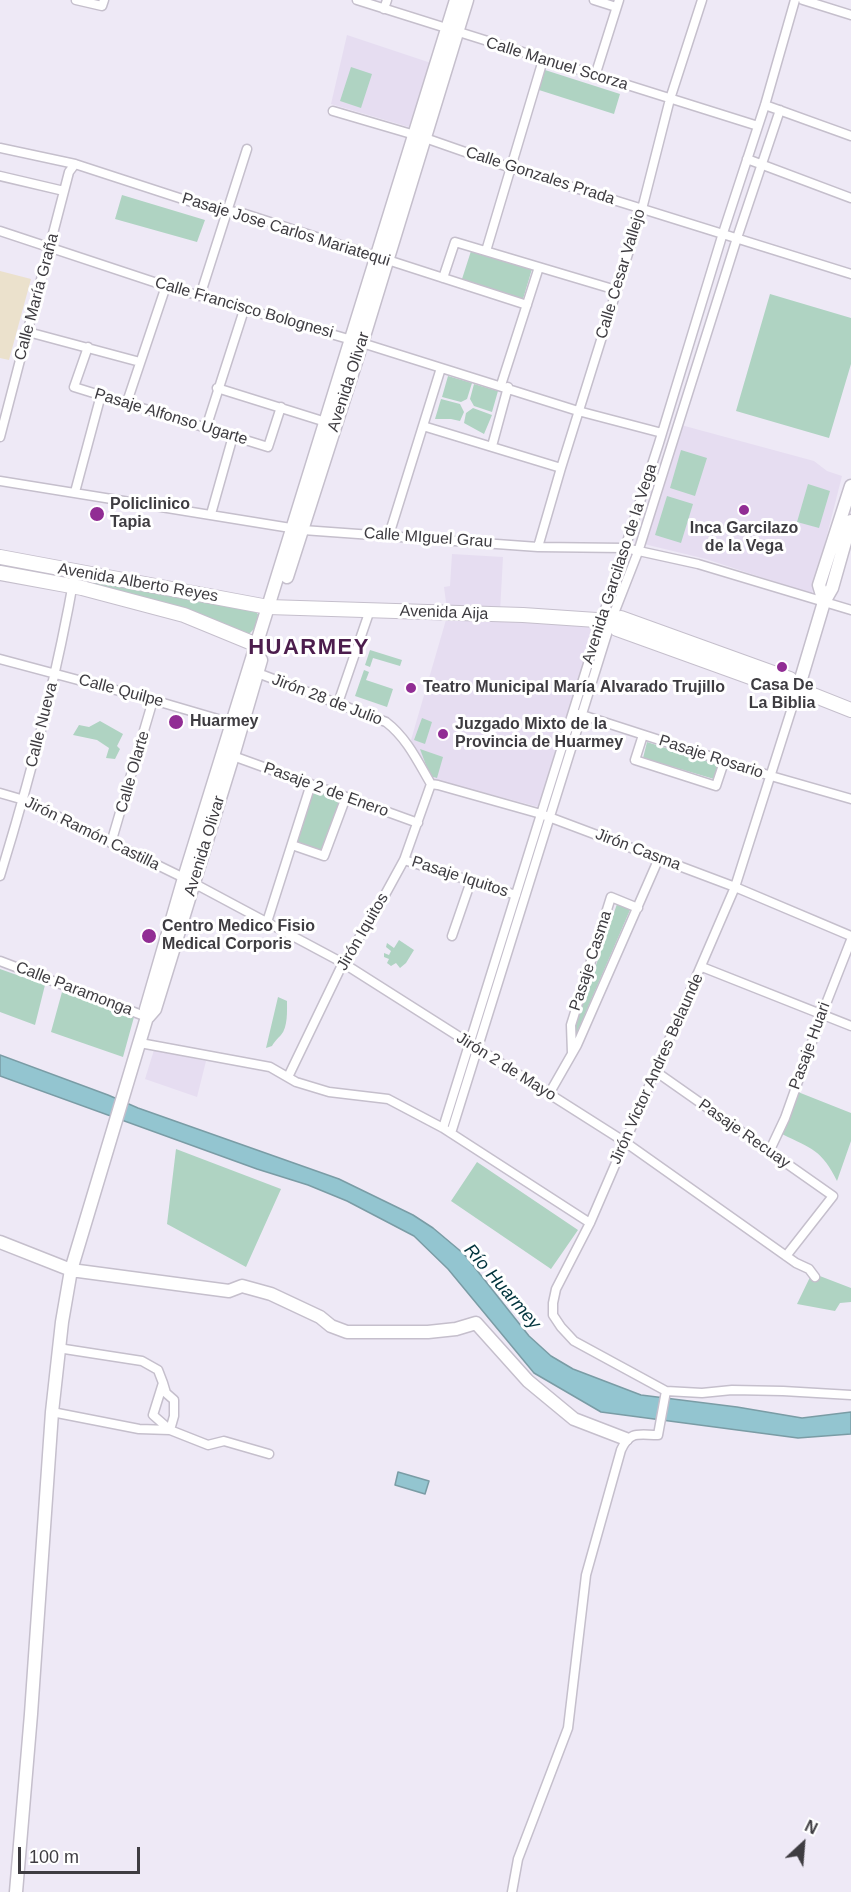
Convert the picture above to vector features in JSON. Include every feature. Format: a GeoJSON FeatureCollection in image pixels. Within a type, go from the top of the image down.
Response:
{"type":"FeatureCollection","features":[{"type":"Feature","properties":{"kind":"main road","name":"Avenida Alberto Reyes"},"geometry":{"type":"LineString","coordinates":[[0,557],[272,608]]}},
{"type":"Feature","properties":{"kind":"main road","name":"Avenida Alberto Reyes"},"geometry":{"type":"LineString","coordinates":[[0,573],[72,586],[184,615],[257,645]]}},
{"type":"Feature","properties":{"kind":"main road","name":"Avenida Aija"},"geometry":{"type":"LineString","coordinates":[[272,608],[606,620],[621,618],[790,679],[798,689],[851,710]]}},
{"type":"Feature","properties":{"kind":"street"},"geometry":{"type":"LineString","coordinates":[[76,0],[102,6],[104,0]]}},
{"type":"Feature","properties":{"kind":"street","name":"Calle Manuel Scorza"},"geometry":{"type":"LineString","coordinates":[[357,0],[385,4],[452,30],[543,60],[758,126]]}},
{"type":"Feature","properties":{"kind":"street","name":"Avenida Olivar"},"geometry":{"type":"LineString","coordinates":[[452,30],[456,0]]}},
{"type":"Feature","properties":{"kind":"street","name":"Avenida Olivar"},"geometry":{"type":"LineString","coordinates":[[16,1892],[52,1412],[58,1348],[71,1270],[147,1017],[152,1015],[155,1009],[189,881],[452,30],[467,0]]}},
{"type":"Feature","properties":{"kind":"street"},"geometry":{"type":"LineString","coordinates":[[594,0],[617,4],[595,75]]}},
{"type":"Feature","properties":{"kind":"street","name":"Calle Cesar Vallejo"},"geometry":{"type":"LineString","coordinates":[[538,547],[642,209],[670,99],[702,0]]}},
{"type":"Feature","properties":{"kind":"street","name":"Avenida Garcilaso de la Vega"},"geometry":{"type":"LineString","coordinates":[[447,1130],[516,895],[606,620],[625,548],[765,105],[795,0]]}},
{"type":"Feature","properties":{"kind":"street"},"geometry":{"type":"LineString","coordinates":[[807,1],[851,15]]}},
{"type":"Feature","properties":{"kind":"street"},"geometry":{"type":"LineString","coordinates":[[486,251],[543,60]]}},
{"type":"Feature","properties":{"kind":"street"},"geometry":{"type":"LineString","coordinates":[[765,105],[851,136]]}},
{"type":"Feature","properties":{"kind":"street","name":"Avenida Garcilaso de la Vega"},"geometry":{"type":"LineString","coordinates":[[606,620],[638,552],[737,237],[780,110]]}},
{"type":"Feature","properties":{"kind":"street","name":"Calle Gonzales Prada"},"geometry":{"type":"LineString","coordinates":[[333,111],[851,274]]}},
{"type":"Feature","properties":{"kind":"street","name":"Pasaje Jose Carlos Mariatequi"},"geometry":{"type":"LineString","coordinates":[[0,148],[75,164],[210,208],[242,213],[527,304]]}},
{"type":"Feature","properties":{"kind":"street"},"geometry":{"type":"LineString","coordinates":[[200,296],[247,149]]}},
{"type":"Feature","properties":{"kind":"street"},"geometry":{"type":"LineString","coordinates":[[747,159],[851,198]]}},
{"type":"Feature","properties":{"kind":"street"},"geometry":{"type":"LineString","coordinates":[[0,176],[64,191],[69,171],[75,164]]}},
{"type":"Feature","properties":{"kind":"street","name":"Calle María Graña"},"geometry":{"type":"LineString","coordinates":[[0,437],[4,406],[28,332],[64,191]]}},
{"type":"Feature","properties":{"kind":"street","name":"Calle Francisco Bolognesi"},"geometry":{"type":"LineString","coordinates":[[0,231],[244,310],[357,341],[578,411],[662,433]]}},
{"type":"Feature","properties":{"kind":"street"},"geometry":{"type":"LineString","coordinates":[[443,278],[455,242],[616,290]]}},
{"type":"Feature","properties":{"kind":"street"},"geometry":{"type":"LineString","coordinates":[[492,446],[504,386],[538,267]]}},
{"type":"Feature","properties":{"kind":"street"},"geometry":{"type":"LineString","coordinates":[[127,402],[166,286]]}},
{"type":"Feature","properties":{"kind":"street"},"geometry":{"type":"LineString","coordinates":[[206,428],[244,310]]}},
{"type":"Feature","properties":{"kind":"street"},"geometry":{"type":"LineString","coordinates":[[28,332],[140,362]]}},
{"type":"Feature","properties":{"kind":"street","name":"Pasaje Alfonso Ugarte"},"geometry":{"type":"LineString","coordinates":[[88,347],[74,387],[268,447],[281,408]]}},
{"type":"Feature","properties":{"kind":"street"},"geometry":{"type":"LineString","coordinates":[[389,535],[441,368]]}},
{"type":"Feature","properties":{"kind":"street"},"geometry":{"type":"LineString","coordinates":[[217,388],[331,423]]}},
{"type":"Feature","properties":{"kind":"street"},"geometry":{"type":"LineString","coordinates":[[75,492],[100,395]]}},
{"type":"Feature","properties":{"kind":"street"},"geometry":{"type":"LineString","coordinates":[[423,426],[561,468]]}},
{"type":"Feature","properties":{"kind":"street"},"geometry":{"type":"LineString","coordinates":[[211,514],[233,436]]}},
{"type":"Feature","properties":{"kind":"street","name":"Calle MIguel Grau"},"geometry":{"type":"LineString","coordinates":[[0,480],[298,529],[538,547],[625,548],[698,564],[851,610]]}},
{"type":"Feature","properties":{"kind":"street"},"geometry":{"type":"LineString","coordinates":[[824,602],[819,585],[851,486]]}},
{"type":"Feature","properties":{"kind":"street"},"geometry":{"type":"LineString","coordinates":[[798,689],[824,602],[832,588],[851,522]]}},
{"type":"Feature","properties":{"kind":"street","name":"Calle Nueva"},"geometry":{"type":"LineString","coordinates":[[0,876],[24,800],[75,572]]}},
{"type":"Feature","properties":{"kind":"street","name":"Avenida Olivar"},"geometry":{"type":"LineString","coordinates":[[253,671],[257,645],[272,608]]}},
{"type":"Feature","properties":{"kind":"street"},"geometry":{"type":"LineString","coordinates":[[338,703],[370,610]]}},
{"type":"Feature","properties":{"kind":"street","name":"Calle Quilpe"},"geometry":{"type":"LineString","coordinates":[[0,660],[237,724]]}},
{"type":"Feature","properties":{"kind":"street","name":"Jirón 28 de Julio"},"geometry":{"type":"LineString","coordinates":[[253,671],[386,722],[399,732],[431,784]]}},
{"type":"Feature","properties":{"kind":"street","name":"Jirón Victor Andres Belaunde"},"geometry":{"type":"LineString","coordinates":[[666,1391],[574,1341],[561,1328],[554,1315],[553,1303],[556,1289],[590,1223],[735,888],[798,689]]}},
{"type":"Feature","properties":{"kind":"street","name":"Calle Olarte"},"geometry":{"type":"LineString","coordinates":[[111,843],[153,700]]}},
{"type":"Feature","properties":{"kind":"street","name":"Avenida Garcilaso de la Vega"},"geometry":{"type":"LineString","coordinates":[[473,1046],[550,817],[577,713]]}},
{"type":"Feature","properties":{"kind":"street","name":"Pasaje Rosario"},"geometry":{"type":"LineString","coordinates":[[577,713],[724,762],[851,799]]}},
{"type":"Feature","properties":{"kind":"street","name":"Avenida Olivar"},"geometry":{"type":"LineString","coordinates":[[189,881],[233,756],[237,724]]}},
{"type":"Feature","properties":{"kind":"street"},"geometry":{"type":"LineString","coordinates":[[643,735],[635,760],[716,786],[724,762]]}},
{"type":"Feature","properties":{"kind":"street","name":"Pasaje 2 de Enero"},"geometry":{"type":"LineString","coordinates":[[233,756],[418,824]]}},
{"type":"Feature","properties":{"kind":"street"},"geometry":{"type":"LineString","coordinates":[[267,922],[311,784]]}},
{"type":"Feature","properties":{"kind":"street"},"geometry":{"type":"LineString","coordinates":[[431,784],[541,814]]}},
{"type":"Feature","properties":{"kind":"street","name":"Jirón Iquitos"},"geometry":{"type":"LineString","coordinates":[[288,1077],[343,963],[375,913],[404,860],[431,784]]}},
{"type":"Feature","properties":{"kind":"street","name":"Jirón Ramón Castilla"},"geometry":{"type":"LineString","coordinates":[[0,793],[24,800],[189,881]]}},
{"type":"Feature","properties":{"kind":"street"},"geometry":{"type":"LineString","coordinates":[[292,845],[324,856],[346,797]]}},
{"type":"Feature","properties":{"kind":"street","name":"Jirón Casma"},"geometry":{"type":"LineString","coordinates":[[541,814],[735,888],[851,938]]}},
{"type":"Feature","properties":{"kind":"street","name":"Pasaje Casma"},"geometry":{"type":"LineString","coordinates":[[549,1094],[572,1053],[659,858]]}},
{"type":"Feature","properties":{"kind":"street","name":"Pasaje Iquitos"},"geometry":{"type":"LineString","coordinates":[[404,860],[516,895]]}},
{"type":"Feature","properties":{"kind":"street","name":"Jirón 2 de Mayo"},"geometry":{"type":"LineString","coordinates":[[189,881],[343,963],[625,1142],[786,1256],[809,1269],[815,1277]]}},
{"type":"Feature","properties":{"kind":"street"},"geometry":{"type":"LineString","coordinates":[[452,936],[471,881]]}},
{"type":"Feature","properties":{"kind":"street","name":"Pasaje Casma"},"geometry":{"type":"LineString","coordinates":[[572,1053],[571,1025],[611,897],[638,908]]}},
{"type":"Feature","properties":{"kind":"street","name":"Pasaje Huari"},"geometry":{"type":"LineString","coordinates":[[770,1152],[785,1118],[851,938]]}},
{"type":"Feature","properties":{"kind":"street","name":"Calle Paramonga"},"geometry":{"type":"LineString","coordinates":[[0,961],[147,1017]]}},
{"type":"Feature","properties":{"kind":"street"},"geometry":{"type":"LineString","coordinates":[[702,967],[851,1026]]}},
{"type":"Feature","properties":{"kind":"street"},"geometry":{"type":"LineString","coordinates":[[140,1043],[270,1067],[296,1082],[329,1092],[388,1099],[447,1130],[590,1223]]}},
{"type":"Feature","properties":{"kind":"street","name":"Pasaje Recuay"},"geometry":{"type":"LineString","coordinates":[[655,1071],[833,1196],[786,1256]]}},
{"type":"Feature","properties":{"kind":"street"},"geometry":{"type":"LineString","coordinates":[[0,1242],[71,1270],[229,1292],[242,1286],[271,1294],[347,1332],[428,1332],[456,1329],[476,1323],[528,1381],[574,1419],[626,1439]]}},
{"type":"Feature","properties":{"kind":"street"},"geometry":{"type":"LineString","coordinates":[[58,1348],[142,1361],[158,1370],[166,1393],[174,1400],[174,1416],[170,1430]]}},
{"type":"Feature","properties":{"kind":"street"},"geometry":{"type":"LineString","coordinates":[[163,1383],[153,1416],[170,1430],[208,1445],[224,1441],[269,1454]]}},
{"type":"Feature","properties":{"kind":"street"},"geometry":{"type":"LineString","coordinates":[[512,1892],[518,1859],[567,1728],[586,1575],[626,1439],[633,1435],[658,1435],[666,1391],[702,1393],[732,1390],[783,1391],[851,1395]]}},
{"type":"Feature","properties":{"kind":"street"},"geometry":{"type":"LineString","coordinates":[[52,1412],[139,1430],[170,1430]]}},
{"type":"Feature","properties":{"kind":"shaded area"},"geometry":{"type":"Polygon","coordinates":[[[347,35],[431,63],[409,127],[331,104],[347,35]]]}},
{"type":"Feature","properties":{"kind":"shaded area"},"geometry":{"type":"Polygon","coordinates":[[[0,271],[31,279],[9,360],[0,358],[0,271]]]}},
{"type":"Feature","properties":{"kind":"shaded area","name":"Inca Garcilazo de la Vega"},"geometry":{"type":"Polygon","coordinates":[[[681,425],[814,461],[827,471],[842,476],[812,594],[706,559],[644,544],[681,425]]]}},
{"type":"Feature","properties":{"kind":"shaded area"},"geometry":{"type":"Polygon","coordinates":[[[452,554],[503,557],[500,612],[462,610],[462,605],[447,610],[444,587],[450,586],[452,554]]]}},
{"type":"Feature","properties":{"kind":"shaded area"},"geometry":{"type":"Polygon","coordinates":[[[448,613],[595,623],[539,807],[427,778],[411,740],[448,613]]]}},
{"type":"Feature","properties":{"kind":"shaded area"},"geometry":{"type":"Polygon","coordinates":[[[154,1050],[206,1061],[197,1097],[145,1079],[154,1050]]]}},
{"type":"Feature","properties":{"kind":"green space"},"geometry":{"type":"Polygon","coordinates":[[[351,67],[372,74],[361,108],[340,101],[351,67]]]}},
{"type":"Feature","properties":{"kind":"green space"},"geometry":{"type":"Polygon","coordinates":[[[545,70],[620,94],[614,114],[539,90],[545,70]]]}},
{"type":"Feature","properties":{"kind":"green space"},"geometry":{"type":"Polygon","coordinates":[[[122,195],[205,220],[197,242],[115,219],[122,195]]]}},
{"type":"Feature","properties":{"kind":"green space"},"geometry":{"type":"Polygon","coordinates":[[[471,251],[532,269],[523,299],[462,279],[471,251]]]}},
{"type":"Feature","properties":{"kind":"green space"},"geometry":{"type":"Polygon","coordinates":[[[770,294],[851,318],[851,364],[829,438],[736,411],[770,294]]]}},
{"type":"Feature","properties":{"kind":"green space"},"geometry":{"type":"Polygon","coordinates":[[[448,376],[472,383],[467,399],[461,402],[442,397],[448,376]]]}},
{"type":"Feature","properties":{"kind":"green space"},"geometry":{"type":"Polygon","coordinates":[[[474,384],[498,391],[492,412],[474,406],[470,399],[474,384]]]}},
{"type":"Feature","properties":{"kind":"green space"},"geometry":{"type":"Polygon","coordinates":[[[441,399],[460,404],[464,412],[460,421],[435,419],[441,399]]]}},
{"type":"Feature","properties":{"kind":"green space"},"geometry":{"type":"Polygon","coordinates":[[[473,408],[492,415],[484,434],[464,423],[466,413],[473,408]]]}},
{"type":"Feature","properties":{"kind":"green space"},"geometry":{"type":"Polygon","coordinates":[[[681,450],[707,458],[695,496],[670,488],[681,450]]]}},
{"type":"Feature","properties":{"kind":"green space"},"geometry":{"type":"Polygon","coordinates":[[[808,484],[830,491],[819,528],[797,522],[808,484]]]}},
{"type":"Feature","properties":{"kind":"green space"},"geometry":{"type":"Polygon","coordinates":[[[667,496],[693,504],[681,543],[655,535],[667,496]]]}},
{"type":"Feature","properties":{"kind":"green space"},"geometry":{"type":"Polygon","coordinates":[[[83,577],[247,605],[258,614],[257,626],[249,634],[80,581],[83,577]]]}},
{"type":"Feature","properties":{"kind":"green space"},"geometry":{"type":"Polygon","coordinates":[[[370,650],[402,660],[400,666],[373,658],[370,667],[365,665],[370,650]]]}},
{"type":"Feature","properties":{"kind":"green space"},"geometry":{"type":"Polygon","coordinates":[[[364,670],[369,672],[366,680],[393,689],[387,707],[355,696],[364,670]]]}},
{"type":"Feature","properties":{"kind":"green space"},"geometry":{"type":"Polygon","coordinates":[[[422,718],[432,722],[425,744],[414,740],[422,718]]]}},
{"type":"Feature","properties":{"kind":"green space"},"geometry":{"type":"Polygon","coordinates":[[[100,721],[123,734],[117,746],[120,749],[115,759],[106,758],[109,748],[97,740],[73,735],[79,725],[89,727],[100,721]]]}},
{"type":"Feature","properties":{"kind":"green space"},"geometry":{"type":"Polygon","coordinates":[[[647,742],[718,765],[714,779],[643,758],[647,742]]]}},
{"type":"Feature","properties":{"kind":"green space"},"geometry":{"type":"Polygon","coordinates":[[[420,749],[443,757],[437,778],[430,776],[420,749]]]}},
{"type":"Feature","properties":{"kind":"green space"},"geometry":{"type":"Polygon","coordinates":[[[312,789],[340,799],[323,851],[297,842],[312,789]]]}},
{"type":"Feature","properties":{"kind":"green space"},"geometry":{"type":"Polygon","coordinates":[[[617,904],[630,910],[576,1035],[576,1023],[617,904]]]}},
{"type":"Feature","properties":{"kind":"green space"},"geometry":{"type":"Polygon","coordinates":[[[399,940],[414,950],[400,968],[396,963],[391,966],[387,963],[389,959],[384,957],[384,953],[389,955],[391,951],[386,947],[387,943],[394,948],[399,940]]]}},
{"type":"Feature","properties":{"kind":"green space"},"geometry":{"type":"Polygon","coordinates":[[[0,969],[45,985],[35,1025],[0,1012],[0,969]]]}},
{"type":"Feature","properties":{"kind":"green space"},"geometry":{"type":"Polygon","coordinates":[[[62,992],[134,1017],[123,1057],[51,1032],[62,992]]]}},
{"type":"Feature","properties":{"kind":"green space"},"geometry":{"type":"Polygon","coordinates":[[[278,997],[287,1001],[286,1023],[281,1035],[272,1046],[266,1048],[278,997]]]}},
{"type":"Feature","properties":{"kind":"green space"},"geometry":{"type":"Polygon","coordinates":[[[798,1092],[851,1113],[851,1141],[837,1181],[821,1156],[782,1134],[798,1092]]]}},
{"type":"Feature","properties":{"kind":"green space"},"geometry":{"type":"Polygon","coordinates":[[[176,1149],[281,1189],[246,1267],[167,1224],[176,1149]]]}},
{"type":"Feature","properties":{"kind":"green space"},"geometry":{"type":"Polygon","coordinates":[[[477,1162],[578,1230],[551,1269],[451,1201],[477,1162]]]}},
{"type":"Feature","properties":{"kind":"green space"},"geometry":{"type":"Polygon","coordinates":[[[812,1273],[851,1288],[851,1302],[840,1303],[835,1311],[797,1304],[812,1273]]]}},
{"type":"Feature","properties":{"kind":"water","name":"Río Huarmey"},"geometry":{"type":"Polygon","coordinates":[[[0,1055],[138,1108],[339,1179],[413,1215],[433,1228],[464,1254],[529,1336],[551,1356],[573,1369],[641,1395],[802,1418],[851,1412],[851,1434],[798,1438],[601,1412],[534,1373],[448,1269],[414,1236],[347,1201],[308,1185],[257,1169],[0,1076],[0,1055]]]}},
{"type":"Feature","properties":{"kind":"water"},"geometry":{"type":"Polygon","coordinates":[[[398,1472],[429,1481],[425,1494],[395,1485],[398,1472]]]}},
{"type":"Feature","properties":{"kind":"place","name":"Inca Garcilazo de la Vega"},"geometry":{"type":"Point","coordinates":[744,510]}},
{"type":"Feature","properties":{"kind":"place","name":"Policlinico Tapia"},"geometry":{"type":"Point","coordinates":[97,514]}},
{"type":"Feature","properties":{"kind":"place","name":"Casa De La Biblia"},"geometry":{"type":"Point","coordinates":[782,667]}},
{"type":"Feature","properties":{"kind":"place","name":"Teatro Municipal María Alvarado Trujillo"},"geometry":{"type":"Point","coordinates":[411,688]}},
{"type":"Feature","properties":{"kind":"place","name":"Huarmey"},"geometry":{"type":"Point","coordinates":[176,722]}},
{"type":"Feature","properties":{"kind":"place","name":"Juzgado Mixto de la Provincia de Huarmey"},"geometry":{"type":"Point","coordinates":[443,734]}},
{"type":"Feature","properties":{"kind":"place","name":"Centro Medico Fisio Medical Corporis"},"geometry":{"type":"Point","coordinates":[149,936]}},
{"type":"Feature","properties":{"kind":"district","name":"HUARMEY"},"geometry":{"type":"Point","coordinates":[309,648]}}]}
